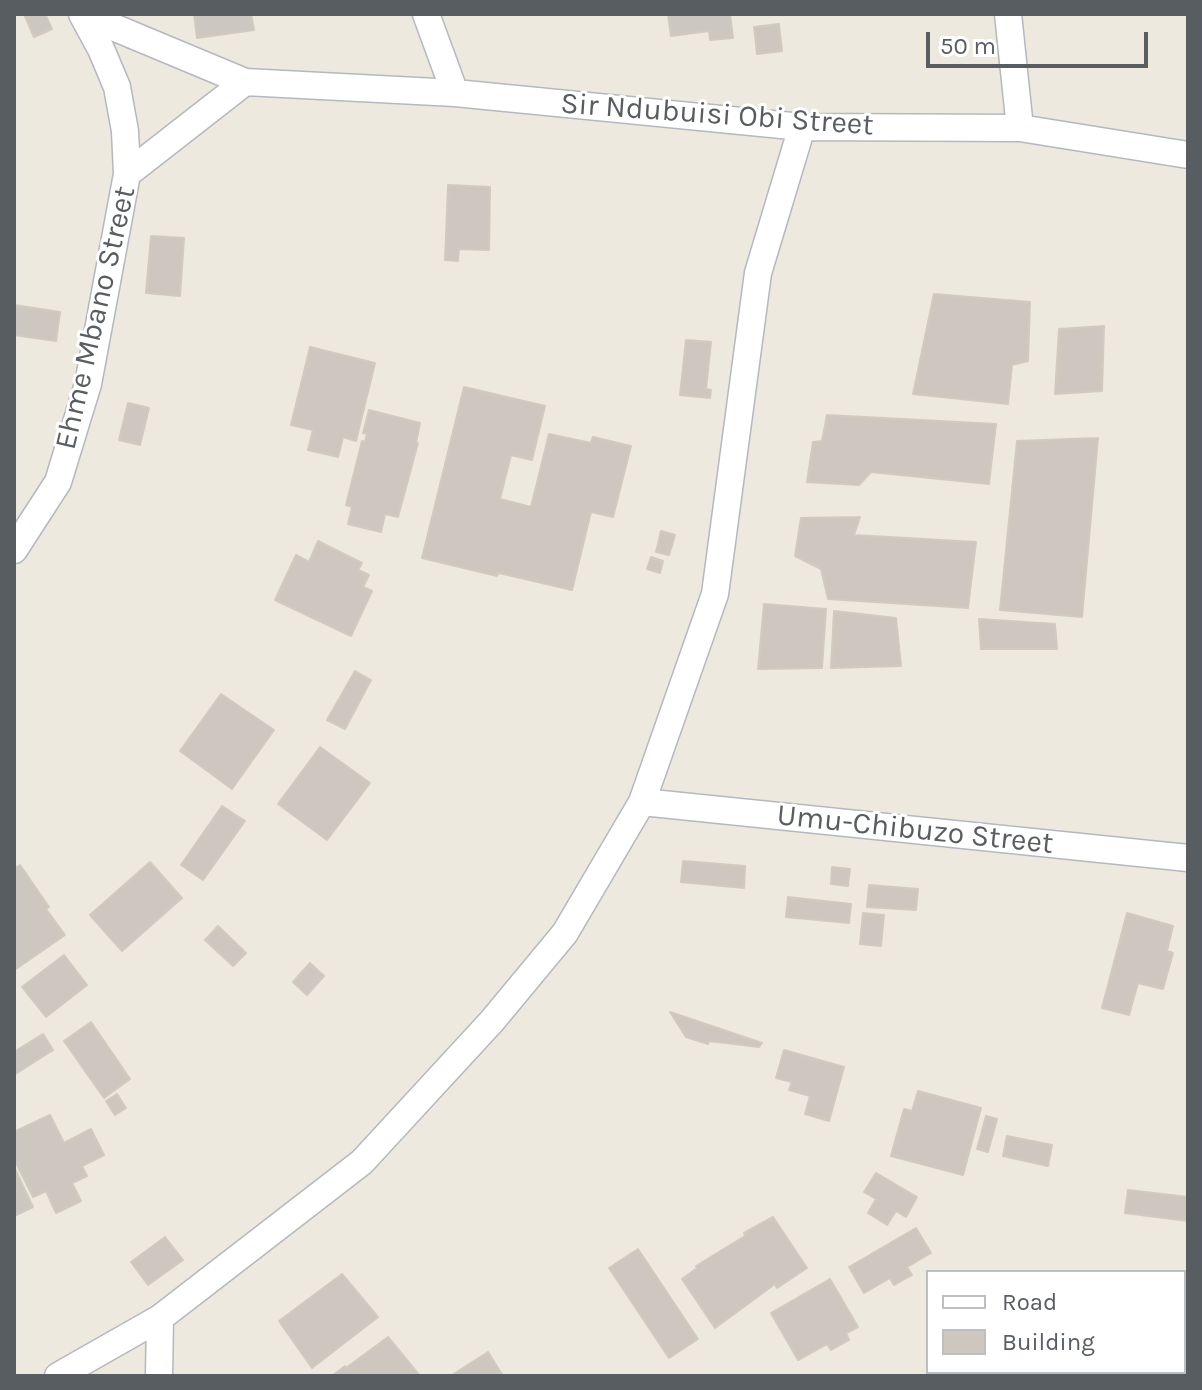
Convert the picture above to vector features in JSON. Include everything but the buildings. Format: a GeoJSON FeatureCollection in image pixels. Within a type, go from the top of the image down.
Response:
{"type":"FeatureCollection","features":[{"type":"Feature","properties":{"kind":"street","name":"Sir Ndubuisi Obi Street"},"geometry":{"type":"LineString","coordinates":[[127,174],[125,131],[117,87],[82,14],[245,82],[455,93],[802,127],[1020,128],[1188,155]]}},
{"type":"Feature","properties":{"kind":"street"},"geometry":{"type":"LineString","coordinates":[[426,14],[455,93]]}},
{"type":"Feature","properties":{"kind":"street"},"geometry":{"type":"LineString","coordinates":[[1008,14],[1020,128]]}},
{"type":"Feature","properties":{"kind":"street","name":"Ehme Mbano Street"},"geometry":{"type":"LineString","coordinates":[[14,550],[58,482],[88,384],[127,174],[245,82]]}},
{"type":"Feature","properties":{"kind":"street"},"geometry":{"type":"LineString","coordinates":[[58,1376],[160,1318],[362,1162],[492,1021],[565,933],[642,802],[715,594],[758,273],[802,127]]}},
{"type":"Feature","properties":{"kind":"street","name":"Umu-Chibuzo Street"},"geometry":{"type":"LineString","coordinates":[[642,802],[1188,858]]}},
{"type":"Feature","properties":{"kind":"street"},"geometry":{"type":"LineString","coordinates":[[159,1376],[160,1318]]}}]}
